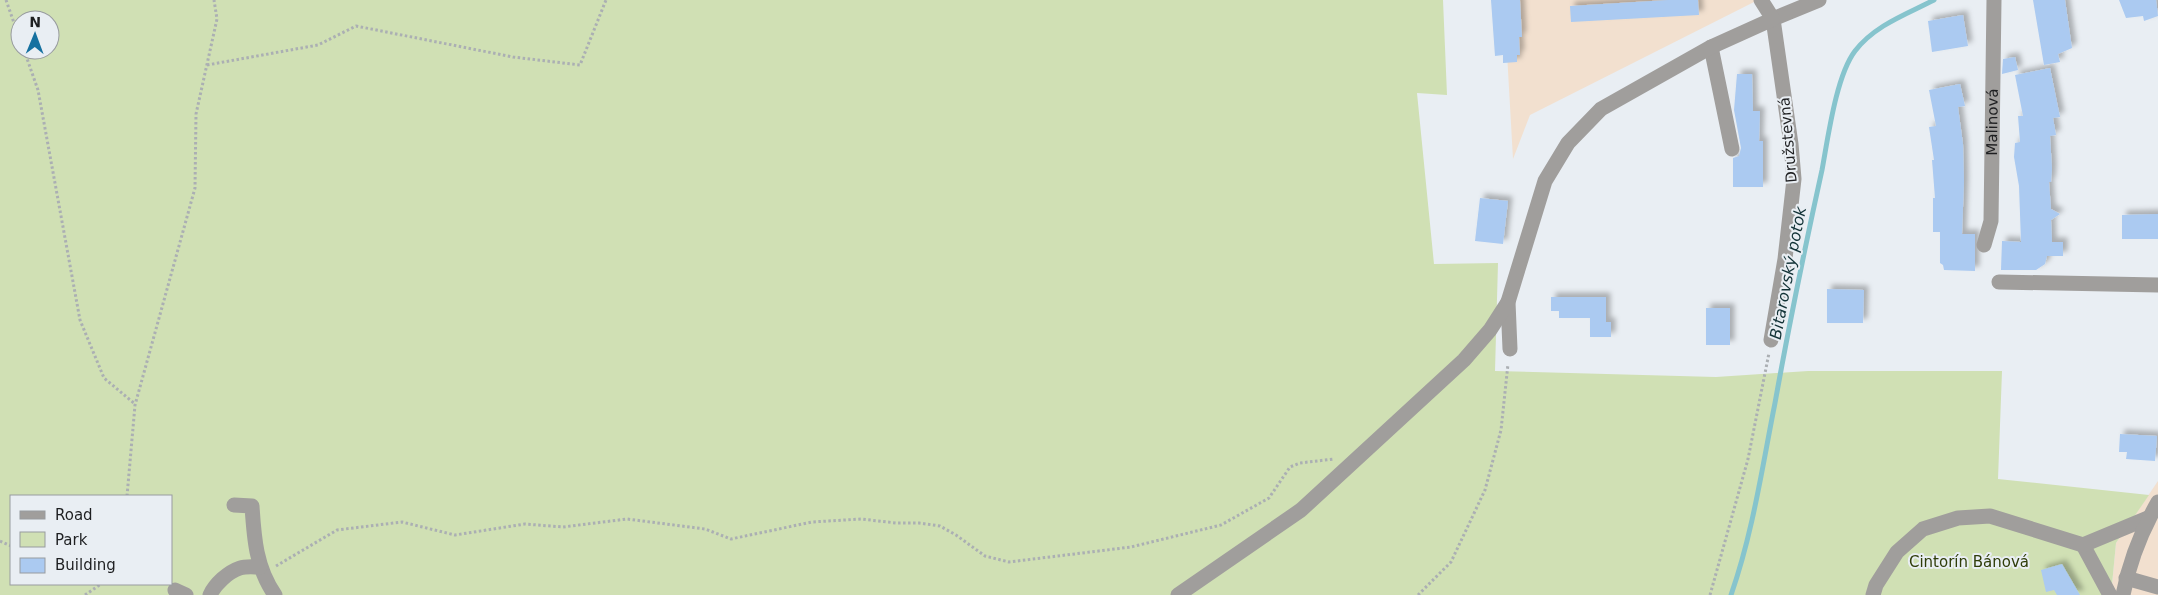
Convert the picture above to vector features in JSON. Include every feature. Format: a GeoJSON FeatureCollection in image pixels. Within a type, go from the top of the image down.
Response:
{"type":"FeatureCollection","features":[{"type":"Feature","properties":{"kind":"street"},"geometry":{"type":"LineString","coordinates":[[1761,0],[1773,19]]}},
{"type":"Feature","properties":{"kind":"street"},"geometry":{"type":"LineString","coordinates":[[1178,595],[1301,510],[1464,360],[1490,330],[1508,302],[1545,181],[1568,142],[1602,109],[1711,47],[1819,0]]}},
{"type":"Feature","properties":{"kind":"street","name":"Malinová"},"geometry":{"type":"LineString","coordinates":[[1984,245],[1991,221],[1994,0]]}},
{"type":"Feature","properties":{"kind":"street","name":"Družstevná"},"geometry":{"type":"LineString","coordinates":[[1771,340],[1784,260],[1794,179],[1792,144],[1773,19]]}},
{"type":"Feature","properties":{"kind":"street"},"geometry":{"type":"LineString","coordinates":[[1711,47],[1732,149]]}},
{"type":"Feature","properties":{"kind":"street"},"geometry":{"type":"LineString","coordinates":[[1999,282],[2158,285]]}},
{"type":"Feature","properties":{"kind":"street"},"geometry":{"type":"LineString","coordinates":[[1508,302],[1510,349]]}},
{"type":"Feature","properties":{"kind":"street"},"geometry":{"type":"LineString","coordinates":[[2123,595],[2126,578],[2148,518],[2158,502]]}},
{"type":"Feature","properties":{"kind":"street"},"geometry":{"type":"LineString","coordinates":[[234,505],[252,506],[254,536],[260,567],[275,595]]}},
{"type":"Feature","properties":{"kind":"street"},"geometry":{"type":"LineString","coordinates":[[1873,595],[1876,585],[1897,552],[1923,530],[1958,518],[1990,516],[2083,545],[2148,518]]}},
{"type":"Feature","properties":{"kind":"street"},"geometry":{"type":"LineString","coordinates":[[2083,545],[2110,595]]}},
{"type":"Feature","properties":{"kind":"street"},"geometry":{"type":"LineString","coordinates":[[210,595],[212,589],[228,574],[241,567],[260,567]]}},
{"type":"Feature","properties":{"kind":"street"},"geometry":{"type":"LineString","coordinates":[[2126,578],[2158,587]]}},
{"type":"Feature","properties":{"kind":"path"},"geometry":{"type":"LineString","coordinates":[[127,495],[136,404],[195,188],[196,114],[217,19],[214,0]]}},
{"type":"Feature","properties":{"kind":"path"},"geometry":{"type":"LineString","coordinates":[[208,65],[318,46],[356,26],[513,57],[580,65],[606,0]]}},
{"type":"Feature","properties":{"kind":"path"},"geometry":{"type":"LineString","coordinates":[[28,60],[38,90],[80,320],[104,378],[136,404]]}},
{"type":"Feature","properties":{"kind":"path"},"geometry":{"type":"LineString","coordinates":[[1710,595],[1748,459],[1771,340]]}},
{"type":"Feature","properties":{"kind":"path"},"geometry":{"type":"LineString","coordinates":[[1418,595],[1451,562],[1484,490],[1501,430],[1510,349]]}},
{"type":"Feature","properties":{"kind":"path"},"geometry":{"type":"LineString","coordinates":[[260,567],[276,566],[337,530],[402,522],[454,535],[525,524],[563,527],[627,519],[706,529],[731,539],[812,522],[861,519],[940,526],[956,534],[986,556],[1009,562],[1131,547],[1221,525],[1268,498],[1290,467],[1300,463],[1360,456]]}},
{"type":"Feature","properties":{"kind":"path"},"geometry":{"type":"LineString","coordinates":[[85,595],[100,585]]}},
{"type":"Feature","properties":{"kind":"shaded area"},"geometry":{"type":"Polygon","coordinates":[[[1504,0],[1758,0],[1530,115],[1513,159],[1504,0]]]}},
{"type":"Feature","properties":{"kind":"shaded area"},"geometry":{"type":"Polygon","coordinates":[[[2158,481],[2158,595],[2111,595],[2116,543],[2158,481]]]}},
{"type":"Feature","properties":{"kind":"green space","name":"Cintorín Bánová"},"geometry":{"type":"Polygon","coordinates":[[[0,0],[1443,0],[1447,95],[1417,93],[1434,264],[1498,263],[1495,371],[1716,377],[1808,371],[2002,371],[1998,479],[2149,495],[2116,543],[2111,595],[0,595],[0,0]]]}},
{"type":"Feature","properties":{"kind":"building"},"geometry":{"type":"Polygon","coordinates":[[[1491,0],[1520,0],[1522,37],[1519,37],[1520,55],[1517,55],[1517,62],[1503,63],[1503,55],[1495,56],[1491,0]]]}},
{"type":"Feature","properties":{"kind":"building"},"geometry":{"type":"Polygon","coordinates":[[[1698,0],[1699,15],[1571,22],[1570,6],[1698,0]]]}},
{"type":"Feature","properties":{"kind":"building"},"geometry":{"type":"Polygon","coordinates":[[[2033,0],[2065,0],[2072,48],[2058,54],[2060,62],[2044,65],[2033,0]]]}},
{"type":"Feature","properties":{"kind":"building"},"geometry":{"type":"Polygon","coordinates":[[[2119,0],[2156,0],[2158,16],[2144,21],[2143,16],[2126,18],[2119,0]]]}},
{"type":"Feature","properties":{"kind":"building"},"geometry":{"type":"Polygon","coordinates":[[[1963,15],[1968,46],[1932,52],[1928,21],[1963,15]]]}},
{"type":"Feature","properties":{"kind":"building"},"geometry":{"type":"Polygon","coordinates":[[[2015,57],[2018,70],[2002,74],[2003,59],[2015,57]]]}},
{"type":"Feature","properties":{"kind":"building"},"geometry":{"type":"Polygon","coordinates":[[[2050,68],[2060,117],[2053,118],[2056,135],[2050,136],[2052,169],[2051,182],[2049,182],[2051,209],[2060,214],[2051,220],[2052,242],[2063,242],[2063,256],[2047,256],[2045,264],[2036,270],[2001,270],[2002,241],[2021,242],[2019,186],[2014,157],[2015,143],[2020,142],[2018,116],[2023,116],[2015,75],[2050,68]]]}},
{"type":"Feature","properties":{"kind":"building"},"geometry":{"type":"Polygon","coordinates":[[[1737,74],[1752,74],[1753,111],[1760,111],[1759,141],[1763,141],[1763,187],[1733,187],[1733,158],[1739,156],[1741,148],[1734,110],[1737,74]]]}},
{"type":"Feature","properties":{"kind":"building"},"geometry":{"type":"Polygon","coordinates":[[[1960,84],[1965,106],[1958,107],[1963,144],[1962,234],[1975,234],[1975,271],[1944,270],[1943,265],[1940,263],[1940,232],[1933,232],[1933,198],[1935,198],[1932,160],[1934,160],[1929,127],[1936,126],[1929,90],[1960,84]]]}},
{"type":"Feature","properties":{"kind":"building"},"geometry":{"type":"Polygon","coordinates":[[[1480,198],[1508,201],[1503,244],[1475,241],[1480,198]]]}},
{"type":"Feature","properties":{"kind":"building"},"geometry":{"type":"Polygon","coordinates":[[[2158,214],[2158,239],[2122,239],[2122,215],[2158,214]]]}},
{"type":"Feature","properties":{"kind":"building"},"geometry":{"type":"Polygon","coordinates":[[[1827,289],[1864,290],[1863,323],[1827,323],[1827,289]]]}},
{"type":"Feature","properties":{"kind":"building"},"geometry":{"type":"Polygon","coordinates":[[[1551,297],[1606,297],[1606,322],[1611,322],[1611,337],[1590,337],[1590,318],[1559,318],[1559,311],[1551,311],[1551,297]]]}},
{"type":"Feature","properties":{"kind":"building"},"geometry":{"type":"Polygon","coordinates":[[[1706,308],[1730,308],[1730,345],[1706,345],[1706,308]]]}},
{"type":"Feature","properties":{"kind":"building"},"geometry":{"type":"Polygon","coordinates":[[[2120,434],[2157,436],[2155,461],[2126,459],[2127,452],[2119,452],[2120,434]]]}},
{"type":"Feature","properties":{"kind":"building"},"geometry":{"type":"Polygon","coordinates":[[[2062,564],[2080,595],[2057,595],[2054,590],[2046,592],[2041,570],[2062,564]]]}},
{"type":"Feature","properties":{"kind":"waterway","name":"Bitarovský potok"},"geometry":{"type":"LineString","coordinates":[[1731,595],[1739,571],[1756,500],[1830,125],[1843,76],[1848,62],[1855,51],[1872,34],[1892,21],[1934,0]]}}]}
